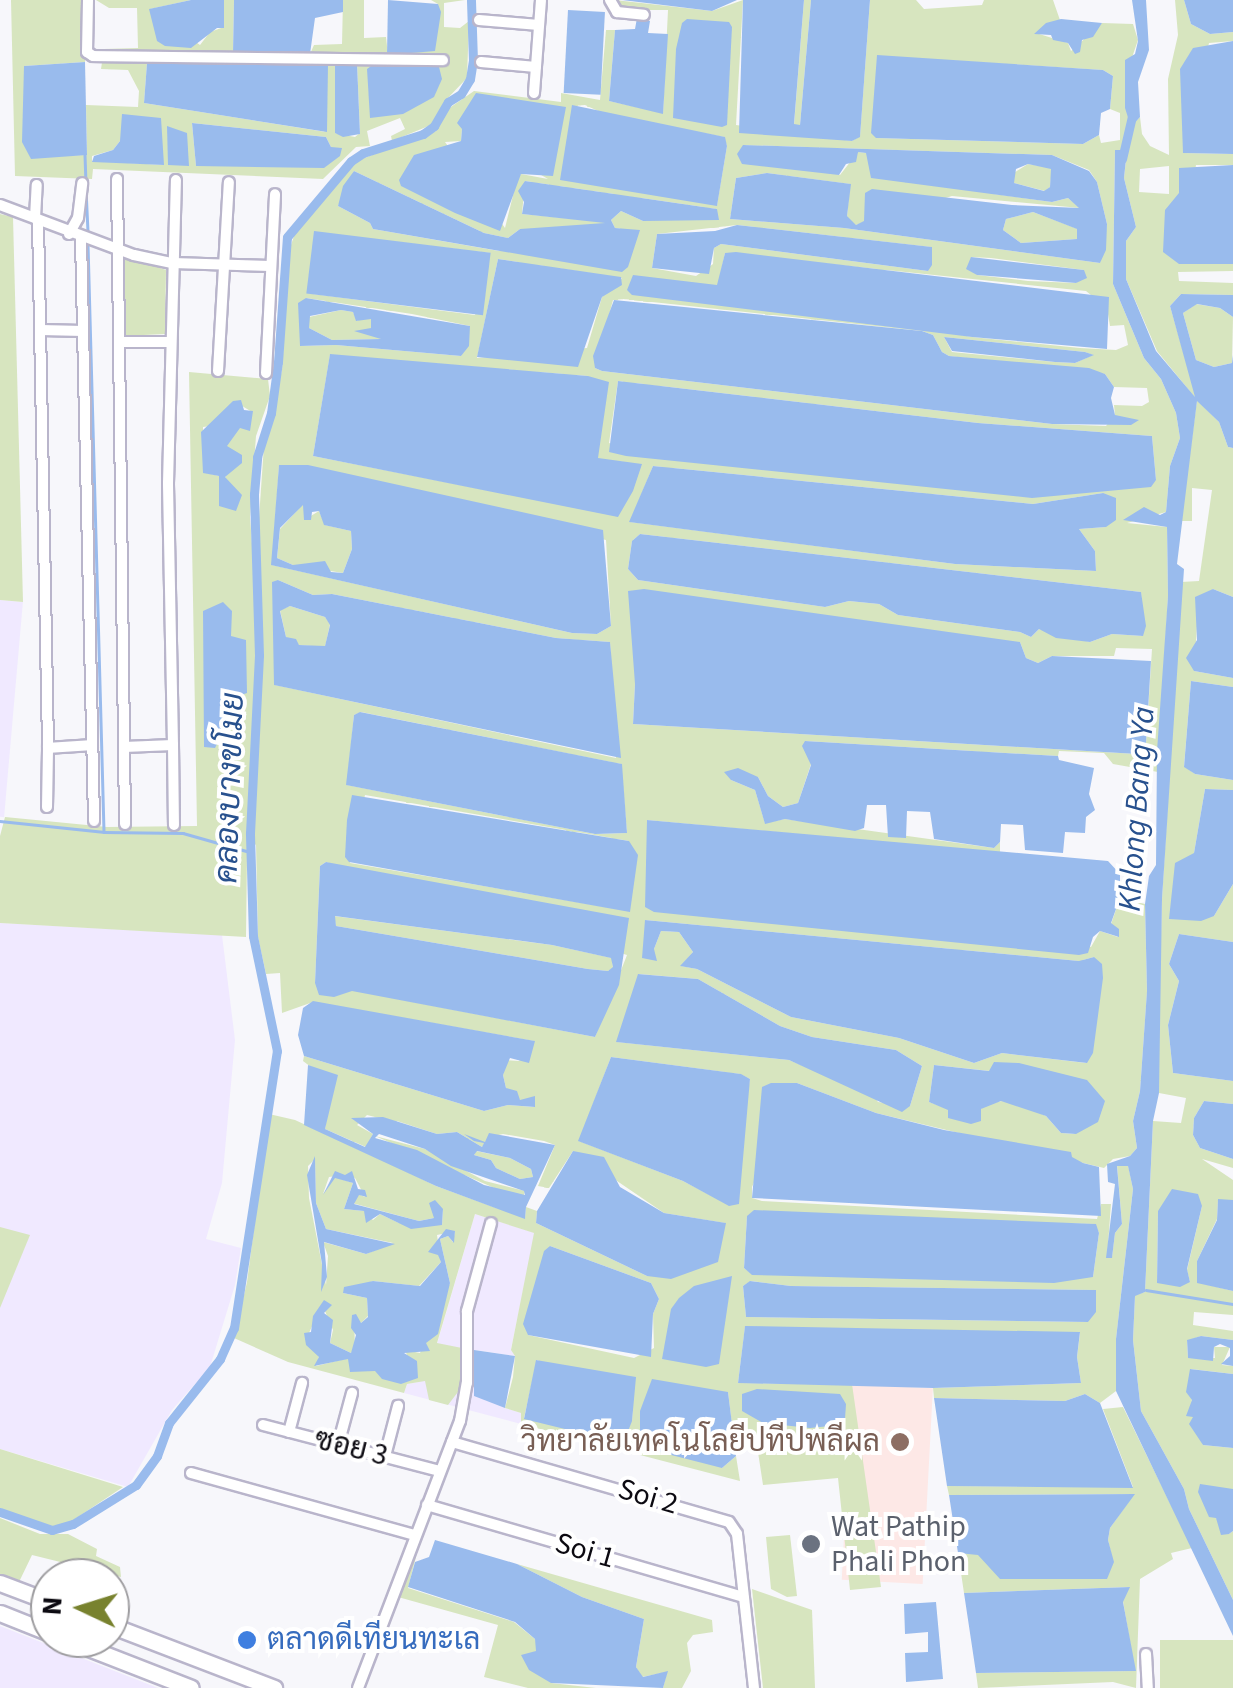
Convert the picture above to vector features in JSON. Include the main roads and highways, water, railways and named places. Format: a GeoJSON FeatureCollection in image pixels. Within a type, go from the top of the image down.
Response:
{"type":"FeatureCollection","features":[{"type":"Feature","properties":{"kind":"main road"},"geometry":{"type":"LineString","coordinates":[[0,1583],[30,1596]]}},
{"type":"Feature","properties":{"kind":"main road"},"geometry":{"type":"LineString","coordinates":[[0,1613],[30,1625]]}},
{"type":"Feature","properties":{"kind":"main road"},"geometry":{"type":"LineString","coordinates":[[130,1633],[274,1688]]}},
{"type":"Feature","properties":{"kind":"main road"},"geometry":{"type":"LineString","coordinates":[[114,1658],[191,1688]]}},
{"type":"Feature","properties":{"kind":"water"},"geometry":{"type":"Polygon","coordinates":[[[191,0],[224,0],[224,28],[217,28],[191,48],[165,46],[157,41],[149,9],[191,0]]]}},
{"type":"Feature","properties":{"kind":"water"},"geometry":{"type":"Polygon","coordinates":[[[234,0],[343,0],[343,12],[315,18],[310,54],[233,52],[234,0]]]}},
{"type":"Feature","properties":{"kind":"water"},"geometry":{"type":"Polygon","coordinates":[[[388,0],[438,4],[441,12],[435,51],[387,55],[388,0]]]}},
{"type":"Feature","properties":{"kind":"water"},"geometry":{"type":"Polygon","coordinates":[[[622,0],[737,0],[712,11],[622,0]]]}},
{"type":"Feature","properties":{"kind":"water"},"geometry":{"type":"Polygon","coordinates":[[[743,0],[804,0],[794,124],[800,125],[811,0],[870,0],[860,137],[852,141],[739,133],[743,0]]]}},
{"type":"Feature","properties":{"kind":"water"},"geometry":{"type":"Polygon","coordinates":[[[1132,0],[1146,0],[1149,50],[1138,82],[1140,117],[1131,127],[1125,108],[1125,60],[1135,54],[1138,41],[1132,0]]]}},
{"type":"Feature","properties":{"kind":"water"},"geometry":{"type":"Polygon","coordinates":[[[1184,0],[1233,0],[1233,32],[1210,34],[1191,24],[1184,0]]]}},
{"type":"Feature","properties":{"kind":"water"},"geometry":{"type":"Polygon","coordinates":[[[568,10],[605,12],[601,95],[564,93],[568,10]]]}},
{"type":"Feature","properties":{"kind":"water"},"geometry":{"type":"Polygon","coordinates":[[[637,18],[650,21],[648,33],[668,34],[663,114],[609,101],[615,30],[635,29],[637,18]]]}},
{"type":"Feature","properties":{"kind":"water"},"geometry":{"type":"Polygon","coordinates":[[[687,19],[729,22],[732,27],[727,125],[722,127],[673,118],[676,49],[682,23],[687,19]]]}},
{"type":"Feature","properties":{"kind":"water"},"geometry":{"type":"Polygon","coordinates":[[[1061,19],[1102,23],[1093,37],[1082,40],[1080,52],[1075,54],[1068,43],[1053,40],[1051,35],[1034,34],[1046,23],[1061,19]]]}},
{"type":"Feature","properties":{"kind":"water"},"geometry":{"type":"Polygon","coordinates":[[[1233,41],[1233,154],[1183,153],[1180,69],[1193,48],[1233,41]]]}},
{"type":"Feature","properties":{"kind":"water"},"geometry":{"type":"Polygon","coordinates":[[[877,55],[1103,70],[1113,76],[1110,109],[1101,113],[1099,135],[1083,144],[876,138],[871,133],[877,55]]]}},
{"type":"Feature","properties":{"kind":"water"},"geometry":{"type":"Polygon","coordinates":[[[85,62],[87,155],[31,159],[22,142],[24,66],[85,62]]]}},
{"type":"Feature","properties":{"kind":"water"},"geometry":{"type":"Polygon","coordinates":[[[147,63],[328,64],[327,132],[144,103],[147,63]]]}},
{"type":"Feature","properties":{"kind":"water"},"geometry":{"type":"Polygon","coordinates":[[[357,63],[360,134],[343,137],[335,133],[335,65],[357,63]]]}},
{"type":"Feature","properties":{"kind":"water"},"geometry":{"type":"Polygon","coordinates":[[[438,63],[442,79],[434,97],[403,114],[370,118],[367,69],[374,64],[438,63]]]}},
{"type":"Feature","properties":{"kind":"water"},"geometry":{"type":"Polygon","coordinates":[[[476,93],[566,107],[553,176],[521,174],[500,231],[401,186],[399,180],[414,155],[461,141],[462,129],[457,123],[476,93]]]}},
{"type":"Feature","properties":{"kind":"water"},"geometry":{"type":"Polygon","coordinates":[[[572,105],[725,137],[727,146],[717,206],[560,180],[572,105]]]}},
{"type":"Feature","properties":{"kind":"water"},"geometry":{"type":"Polygon","coordinates":[[[122,114],[161,118],[164,165],[92,162],[94,156],[113,150],[120,141],[122,114]]]}},
{"type":"Feature","properties":{"kind":"water"},"geometry":{"type":"Polygon","coordinates":[[[192,123],[326,137],[331,147],[342,148],[340,156],[324,168],[196,166],[192,123]]]}},
{"type":"Feature","properties":{"kind":"water"},"geometry":{"type":"Polygon","coordinates":[[[167,126],[187,133],[189,166],[168,165],[167,126]]]}},
{"type":"Feature","properties":{"kind":"water"},"geometry":{"type":"Polygon","coordinates":[[[743,145],[1052,155],[1089,171],[1097,182],[1107,224],[1106,250],[1100,263],[844,228],[730,219],[736,178],[767,173],[851,184],[847,216],[856,225],[864,221],[865,193],[872,189],[1012,205],[1079,208],[1068,198],[1052,202],[871,178],[866,153],[858,152],[856,162],[846,164],[839,175],[742,164],[737,154],[743,145]],[[1028,164],[1016,169],[1014,183],[1044,191],[1050,187],[1051,169],[1028,164]],[[1033,212],[1006,219],[1003,230],[1021,243],[1077,239],[1077,229],[1033,212]]]}},
{"type":"Feature","properties":{"kind":"water"},"geometry":{"type":"Polygon","coordinates":[[[1115,150],[1127,150],[1124,178],[1136,227],[1126,241],[1126,279],[1156,351],[1195,397],[1170,306],[1181,294],[1233,295],[1233,317],[1220,308],[1197,304],[1183,313],[1196,360],[1214,367],[1232,363],[1233,355],[1233,448],[1228,447],[1219,422],[1197,401],[1177,564],[1184,569],[1162,899],[1159,1093],[1153,1121],[1145,1292],[1135,1296],[1133,1340],[1141,1411],[1184,1489],[1189,1509],[1233,1600],[1233,1636],[1116,1391],[1116,1339],[1133,1189],[1128,1166],[1117,1166],[1122,1224],[1115,1233],[1112,1258],[1106,1258],[1115,1184],[1108,1182],[1107,1164],[1130,1156],[1137,1148],[1133,1121],[1140,1091],[1147,991],[1145,904],[1149,876],[1156,865],[1157,751],[1168,596],[1167,527],[1123,520],[1144,507],[1160,515],[1166,512],[1170,466],[1180,438],[1176,413],[1161,379],[1144,358],[1113,284],[1115,150]]]}},
{"type":"Feature","properties":{"kind":"water"},"geometry":{"type":"Polygon","coordinates":[[[1233,165],[1233,264],[1179,264],[1163,252],[1165,210],[1179,193],[1179,168],[1233,165]]]}},
{"type":"Feature","properties":{"kind":"water"},"geometry":{"type":"Polygon","coordinates":[[[354,171],[484,233],[508,238],[520,229],[605,223],[522,214],[524,202],[518,191],[525,181],[717,209],[719,220],[643,221],[621,211],[611,220],[615,228],[640,230],[628,267],[622,272],[373,229],[370,223],[338,206],[343,186],[354,171]]]}},
{"type":"Feature","properties":{"kind":"water"},"geometry":{"type":"Polygon","coordinates":[[[737,225],[932,247],[932,265],[928,271],[721,244],[714,248],[709,274],[652,268],[657,234],[715,231],[737,225]]]}},
{"type":"Feature","properties":{"kind":"water"},"geometry":{"type":"Polygon","coordinates":[[[314,231],[491,253],[483,315],[306,294],[314,231]]]}},
{"type":"Feature","properties":{"kind":"water"},"geometry":{"type":"Polygon","coordinates":[[[725,253],[1109,297],[1107,349],[972,337],[632,295],[627,290],[633,275],[717,285],[725,253]]]}},
{"type":"Feature","properties":{"kind":"water"},"geometry":{"type":"Polygon","coordinates":[[[971,257],[1084,270],[1087,278],[1076,283],[977,275],[966,269],[971,257]]]}},
{"type":"Feature","properties":{"kind":"water"},"geometry":{"type":"Polygon","coordinates":[[[498,259],[621,277],[622,285],[602,297],[578,367],[477,357],[498,259]]]}},
{"type":"Feature","properties":{"kind":"water"},"geometry":{"type":"Polygon","coordinates":[[[306,298],[470,326],[469,346],[461,356],[336,345],[300,346],[298,303],[306,298]],[[341,310],[310,316],[309,328],[332,340],[381,339],[354,331],[371,328],[371,319],[356,321],[353,312],[341,310]]]}},
{"type":"Feature","properties":{"kind":"water"},"geometry":{"type":"Polygon","coordinates":[[[614,300],[922,331],[933,335],[942,352],[949,356],[1089,368],[1105,374],[1114,387],[1111,398],[1115,415],[1139,420],[1131,425],[1052,424],[602,371],[595,368],[593,356],[614,300]]]}},
{"type":"Feature","properties":{"kind":"water"},"geometry":{"type":"Polygon","coordinates":[[[944,337],[1094,355],[1075,363],[952,351],[944,337]]]}},
{"type":"Feature","properties":{"kind":"water"},"geometry":{"type":"Polygon","coordinates":[[[330,354],[588,376],[609,382],[598,458],[642,464],[633,491],[618,517],[313,456],[330,354]]]}},
{"type":"Feature","properties":{"kind":"water"},"geometry":{"type":"Polygon","coordinates":[[[618,381],[978,423],[1152,436],[1156,480],[1151,487],[1032,498],[626,456],[609,452],[618,381]]]}},
{"type":"Feature","properties":{"kind":"water"},"geometry":{"type":"Polygon","coordinates":[[[241,400],[244,410],[253,411],[250,431],[240,428],[227,446],[242,455],[242,463],[225,477],[242,495],[236,511],[219,506],[219,476],[203,473],[201,432],[233,401],[241,400]]]}},
{"type":"Feature","properties":{"kind":"water"},"geometry":{"type":"Polygon","coordinates":[[[279,465],[308,465],[603,530],[611,626],[597,634],[572,633],[271,565],[279,465]],[[303,505],[280,528],[277,558],[293,565],[325,561],[331,572],[343,573],[352,549],[351,531],[324,525],[319,511],[312,512],[311,520],[304,520],[303,505]]]}},
{"type":"Feature","properties":{"kind":"water"},"geometry":{"type":"Polygon","coordinates":[[[653,466],[1033,504],[1103,493],[1116,498],[1116,520],[1106,527],[1079,529],[1095,551],[1096,571],[955,564],[629,522],[653,466]]]}},
{"type":"Feature","properties":{"kind":"water"},"geometry":{"type":"Polygon","coordinates":[[[640,534],[1141,592],[1146,626],[1143,636],[1112,634],[1090,642],[1056,638],[1039,629],[1031,637],[1020,632],[898,615],[879,604],[849,601],[825,607],[638,580],[628,569],[632,541],[640,534]]]}},
{"type":"Feature","properties":{"kind":"water"},"geometry":{"type":"Polygon","coordinates":[[[278,580],[313,595],[332,594],[556,638],[610,642],[621,758],[274,685],[272,582],[278,580]],[[290,606],[280,611],[286,637],[296,639],[299,645],[325,646],[330,625],[325,617],[290,606]]]}},
{"type":"Feature","properties":{"kind":"water"},"geometry":{"type":"Polygon","coordinates":[[[644,589],[1020,642],[1026,658],[1038,663],[1052,656],[1151,661],[1146,743],[1137,754],[633,724],[635,684],[628,591],[644,589]]]}},
{"type":"Feature","properties":{"kind":"water"},"geometry":{"type":"Polygon","coordinates":[[[1213,589],[1233,597],[1233,678],[1194,671],[1186,658],[1197,640],[1195,597],[1213,589]]]}},
{"type":"Feature","properties":{"kind":"water"},"geometry":{"type":"Polygon","coordinates":[[[223,602],[232,611],[231,636],[246,640],[247,693],[230,699],[215,748],[204,747],[203,611],[223,602]]]}},
{"type":"Feature","properties":{"kind":"water"},"geometry":{"type":"Polygon","coordinates":[[[1191,681],[1233,687],[1233,780],[1195,774],[1184,767],[1191,681]]]}},
{"type":"Feature","properties":{"kind":"water"},"geometry":{"type":"Polygon","coordinates":[[[360,712],[622,764],[627,833],[595,834],[346,785],[354,715],[360,712]]]}},
{"type":"Feature","properties":{"kind":"water"},"geometry":{"type":"Polygon","coordinates":[[[805,741],[1058,756],[1059,760],[1094,768],[1089,794],[1095,810],[1086,817],[1085,833],[1065,832],[1063,853],[1025,850],[1023,825],[1001,824],[1000,842],[994,848],[934,839],[930,812],[907,811],[906,838],[888,837],[886,805],[867,805],[864,828],[855,831],[785,819],[765,824],[755,790],[731,780],[724,772],[738,768],[758,777],[768,796],[783,807],[798,803],[811,765],[802,746],[805,741]]]}},
{"type":"Feature","properties":{"kind":"water"},"geometry":{"type":"Polygon","coordinates":[[[1205,789],[1233,790],[1233,884],[1214,916],[1201,921],[1169,919],[1175,863],[1194,853],[1205,789]]]}},
{"type":"Feature","properties":{"kind":"water"},"geometry":{"type":"Polygon","coordinates":[[[352,795],[629,841],[638,855],[630,912],[349,862],[345,857],[352,795]]]}},
{"type":"Feature","properties":{"kind":"water"},"geometry":{"type":"Polygon","coordinates":[[[647,820],[1108,861],[1120,874],[1120,898],[1111,923],[1119,929],[1119,937],[1100,931],[1093,937],[1088,953],[1079,955],[654,912],[645,907],[647,820]]]}},
{"type":"Feature","properties":{"kind":"water"},"geometry":{"type":"Polygon","coordinates":[[[326,862],[629,918],[619,985],[595,1037],[352,991],[334,997],[319,995],[315,983],[320,866],[326,862]],[[335,916],[336,926],[588,969],[608,971],[613,967],[611,958],[552,945],[335,916]]]}},
{"type":"Feature","properties":{"kind":"water"},"geometry":{"type":"Polygon","coordinates":[[[645,920],[1079,961],[1094,957],[1102,964],[1103,978],[1093,1053],[1087,1063],[1002,1053],[974,1063],[899,1038],[791,1017],[697,969],[680,966],[693,952],[679,932],[661,931],[654,949],[657,961],[642,958],[645,920]]]}},
{"type":"Feature","properties":{"kind":"water"},"geometry":{"type":"Polygon","coordinates":[[[1179,934],[1233,942],[1233,1081],[1173,1073],[1168,1025],[1179,981],[1169,964],[1179,934]]]}},
{"type":"Feature","properties":{"kind":"water"},"geometry":{"type":"Polygon","coordinates":[[[638,974],[698,979],[780,1026],[812,1037],[896,1050],[922,1066],[910,1106],[902,1112],[789,1060],[616,1042],[638,974]]]}},
{"type":"Feature","properties":{"kind":"water"},"geometry":{"type":"Polygon","coordinates":[[[313,1001],[535,1041],[529,1063],[510,1058],[503,1075],[506,1088],[517,1091],[520,1100],[535,1096],[535,1107],[508,1105],[484,1111],[304,1056],[298,1035],[303,1008],[313,1001]]]}},
{"type":"Feature","properties":{"kind":"water"},"geometry":{"type":"Polygon","coordinates":[[[611,1057],[741,1074],[750,1079],[739,1204],[729,1206],[683,1181],[578,1141],[611,1057]]]}},
{"type":"Feature","properties":{"kind":"water"},"geometry":{"type":"Polygon","coordinates":[[[994,1062],[1019,1063],[1087,1080],[1105,1101],[1098,1122],[1076,1134],[1061,1133],[1046,1116],[1001,1101],[981,1109],[981,1121],[971,1124],[948,1118],[948,1110],[929,1102],[934,1065],[989,1071],[994,1062]]]}},
{"type":"Feature","properties":{"kind":"water"},"geometry":{"type":"Polygon","coordinates":[[[308,1065],[338,1075],[325,1129],[365,1147],[373,1134],[351,1118],[383,1117],[437,1134],[457,1132],[482,1147],[484,1143],[464,1134],[485,1142],[489,1133],[555,1145],[526,1207],[525,1219],[436,1186],[304,1125],[308,1065]],[[379,1134],[375,1138],[417,1150],[484,1185],[525,1195],[524,1191],[451,1166],[425,1149],[379,1134]],[[477,1151],[474,1155],[491,1160],[496,1168],[520,1179],[533,1177],[531,1169],[510,1158],[477,1151]]]}},
{"type":"Feature","properties":{"kind":"water"},"geometry":{"type":"Polygon","coordinates":[[[797,1083],[876,1113],[944,1130],[1071,1152],[1072,1157],[1083,1163],[1099,1167],[1101,1216],[752,1198],[762,1087],[797,1083]]]}},
{"type":"Feature","properties":{"kind":"water"},"geometry":{"type":"Polygon","coordinates":[[[1204,1101],[1233,1104],[1233,1159],[1200,1148],[1193,1135],[1194,1118],[1204,1101]]]}},
{"type":"Feature","properties":{"kind":"water"},"geometry":{"type":"Polygon","coordinates":[[[573,1151],[604,1157],[620,1187],[664,1213],[726,1223],[718,1262],[671,1279],[647,1276],[536,1223],[537,1211],[573,1151]]]}},
{"type":"Feature","properties":{"kind":"water"},"geometry":{"type":"Polygon","coordinates":[[[315,1156],[316,1203],[326,1229],[395,1244],[366,1254],[324,1242],[327,1277],[321,1292],[322,1264],[307,1175],[315,1156]]]}},
{"type":"Feature","properties":{"kind":"water"},"geometry":{"type":"Polygon","coordinates":[[[335,1171],[345,1175],[352,1171],[358,1189],[365,1190],[367,1197],[359,1195],[354,1204],[419,1221],[434,1218],[429,1203],[435,1200],[443,1209],[442,1225],[411,1229],[380,1214],[366,1223],[364,1211],[344,1209],[353,1183],[335,1178],[323,1195],[335,1171]]]}},
{"type":"Feature","properties":{"kind":"water"},"geometry":{"type":"Polygon","coordinates":[[[1172,1189],[1198,1194],[1202,1206],[1187,1269],[1190,1282],[1180,1287],[1157,1283],[1158,1211],[1172,1189]]]}},
{"type":"Feature","properties":{"kind":"water"},"geometry":{"type":"Polygon","coordinates":[[[1218,1199],[1233,1200],[1233,1291],[1197,1283],[1197,1261],[1217,1220],[1218,1199]]]}},
{"type":"Feature","properties":{"kind":"water"},"geometry":{"type":"Polygon","coordinates":[[[754,1210],[1096,1224],[1099,1233],[1093,1277],[1054,1283],[752,1275],[744,1268],[747,1216],[754,1210]]]}},
{"type":"Feature","properties":{"kind":"water"},"geometry":{"type":"Polygon","coordinates":[[[446,1229],[455,1231],[454,1243],[448,1236],[440,1239],[450,1283],[438,1334],[426,1343],[430,1351],[404,1353],[417,1361],[418,1378],[401,1384],[382,1379],[375,1371],[350,1372],[348,1359],[314,1366],[319,1357],[306,1345],[304,1333],[311,1332],[313,1316],[324,1300],[332,1305],[324,1313],[333,1320],[330,1343],[351,1353],[356,1335],[351,1328],[352,1315],[356,1314],[361,1323],[368,1317],[367,1298],[343,1293],[344,1287],[373,1281],[420,1286],[441,1262],[438,1255],[428,1252],[446,1229]]]}},
{"type":"Feature","properties":{"kind":"water"},"geometry":{"type":"Polygon","coordinates":[[[550,1246],[651,1283],[659,1299],[653,1314],[651,1357],[528,1335],[523,1324],[544,1251],[550,1246]]]}},
{"type":"Feature","properties":{"kind":"water"},"geometry":{"type":"Polygon","coordinates":[[[732,1276],[719,1364],[706,1367],[662,1359],[671,1309],[679,1298],[694,1286],[732,1276]]]}},
{"type":"Feature","properties":{"kind":"water"},"geometry":{"type":"Polygon","coordinates":[[[750,1281],[791,1286],[1096,1290],[1096,1312],[1088,1322],[746,1317],[743,1286],[750,1281]]]}},
{"type":"Feature","properties":{"kind":"water"},"geometry":{"type":"Polygon","coordinates":[[[745,1326],[1080,1332],[1077,1357],[1081,1383],[933,1388],[738,1383],[745,1326]]]}},
{"type":"Feature","properties":{"kind":"water"},"geometry":{"type":"Polygon","coordinates":[[[1201,1336],[1233,1340],[1233,1366],[1221,1364],[1230,1356],[1230,1348],[1220,1344],[1214,1347],[1213,1361],[1188,1358],[1187,1340],[1201,1336]]]}},
{"type":"Feature","properties":{"kind":"water"},"geometry":{"type":"Polygon","coordinates":[[[474,1350],[515,1356],[505,1408],[474,1396],[474,1350]]]}},
{"type":"Feature","properties":{"kind":"water"},"geometry":{"type":"Polygon","coordinates":[[[536,1360],[636,1377],[632,1421],[625,1439],[618,1442],[524,1419],[536,1360]]]}},
{"type":"Feature","properties":{"kind":"water"},"geometry":{"type":"Polygon","coordinates":[[[1190,1369],[1233,1374],[1233,1448],[1203,1445],[1189,1424],[1193,1417],[1186,1416],[1192,1400],[1186,1392],[1190,1369]]]}},
{"type":"Feature","properties":{"kind":"water"},"geometry":{"type":"Polygon","coordinates":[[[652,1379],[728,1392],[736,1456],[722,1468],[640,1447],[640,1411],[652,1379]]]}},
{"type":"Feature","properties":{"kind":"water"},"geometry":{"type":"Polygon","coordinates":[[[757,1389],[840,1394],[846,1404],[845,1419],[840,1425],[810,1428],[763,1423],[742,1411],[742,1394],[757,1389]]]}},
{"type":"Feature","properties":{"kind":"water"},"geometry":{"type":"Polygon","coordinates":[[[1085,1394],[1100,1403],[1133,1488],[947,1486],[934,1398],[1065,1401],[1085,1394]]]}},
{"type":"Feature","properties":{"kind":"water"},"geometry":{"type":"Polygon","coordinates":[[[1200,1484],[1233,1489],[1233,1531],[1229,1534],[1221,1535],[1216,1518],[1209,1517],[1198,1492],[1200,1484]]]}},
{"type":"Feature","properties":{"kind":"water"},"geometry":{"type":"Polygon","coordinates":[[[1135,1494],[1110,1528],[1108,1540],[1114,1562],[1107,1579],[1000,1579],[978,1555],[958,1553],[949,1495],[1135,1494]]]}},
{"type":"Feature","properties":{"kind":"water"},"geometry":{"type":"Polygon","coordinates":[[[435,1540],[517,1564],[582,1597],[644,1619],[636,1667],[643,1677],[668,1671],[663,1688],[551,1683],[529,1670],[521,1655],[536,1651],[535,1639],[515,1622],[408,1587],[415,1562],[429,1557],[435,1540]]]}},
{"type":"Feature","properties":{"kind":"water"},"geometry":{"type":"Polygon","coordinates":[[[1130,1587],[1123,1602],[1136,1671],[976,1673],[964,1593],[1130,1587]]]}},
{"type":"Feature","properties":{"kind":"water"},"geometry":{"type":"Polygon","coordinates":[[[936,1602],[943,1679],[906,1682],[905,1653],[928,1652],[928,1632],[905,1634],[904,1604],[936,1602]]]}},
{"type":"Feature","properties":{"kind":"waterway","name":"คลองบางขโมย"},"geometry":{"type":"LineString","coordinates":[[0,1512],[52,1530],[73,1524],[136,1485],[157,1456],[169,1423],[220,1359],[234,1328],[277,1051],[253,936],[250,833],[259,655],[254,494],[257,457],[271,413],[278,362],[287,237],[351,161],[363,153],[423,134],[434,126],[448,102],[461,94],[470,79],[473,61],[471,0]]}},
{"type":"Feature","properties":{"kind":"waterway","name":"Khlong Bang Ya"},"geometry":{"type":"LineString","coordinates":[[1122,159],[1132,116]]}},
{"type":"Feature","properties":{"kind":"waterway"},"geometry":{"type":"LineString","coordinates":[[85,155],[86,181]]}},
{"type":"Feature","properties":{"kind":"waterway"},"geometry":{"type":"LineString","coordinates":[[86,189],[88,231]]}},
{"type":"Feature","properties":{"kind":"waterway"},"geometry":{"type":"LineString","coordinates":[[88,244],[104,832]]}},
{"type":"Feature","properties":{"kind":"waterway"},"geometry":{"type":"LineString","coordinates":[[0,821],[104,832],[183,833],[250,852]]}},
{"type":"Feature","properties":{"kind":"waterway"},"geometry":{"type":"LineString","coordinates":[[1146,1290],[1233,1304]]}},
{"type":"Feature","properties":{"kind":"place","name":"วิทยาลัยเทคโนโลยีปทีปพลีผล"},"geometry":{"type":"Point","coordinates":[900,1442]}},
{"type":"Feature","properties":{"kind":"place","name":"Wat Pathip Phali Phon"},"geometry":{"type":"Point","coordinates":[811,1544]}},
{"type":"Feature","properties":{"kind":"place","name":"ตลาดดีเทียนทะเล"},"geometry":{"type":"Point","coordinates":[247,1640]}}]}
